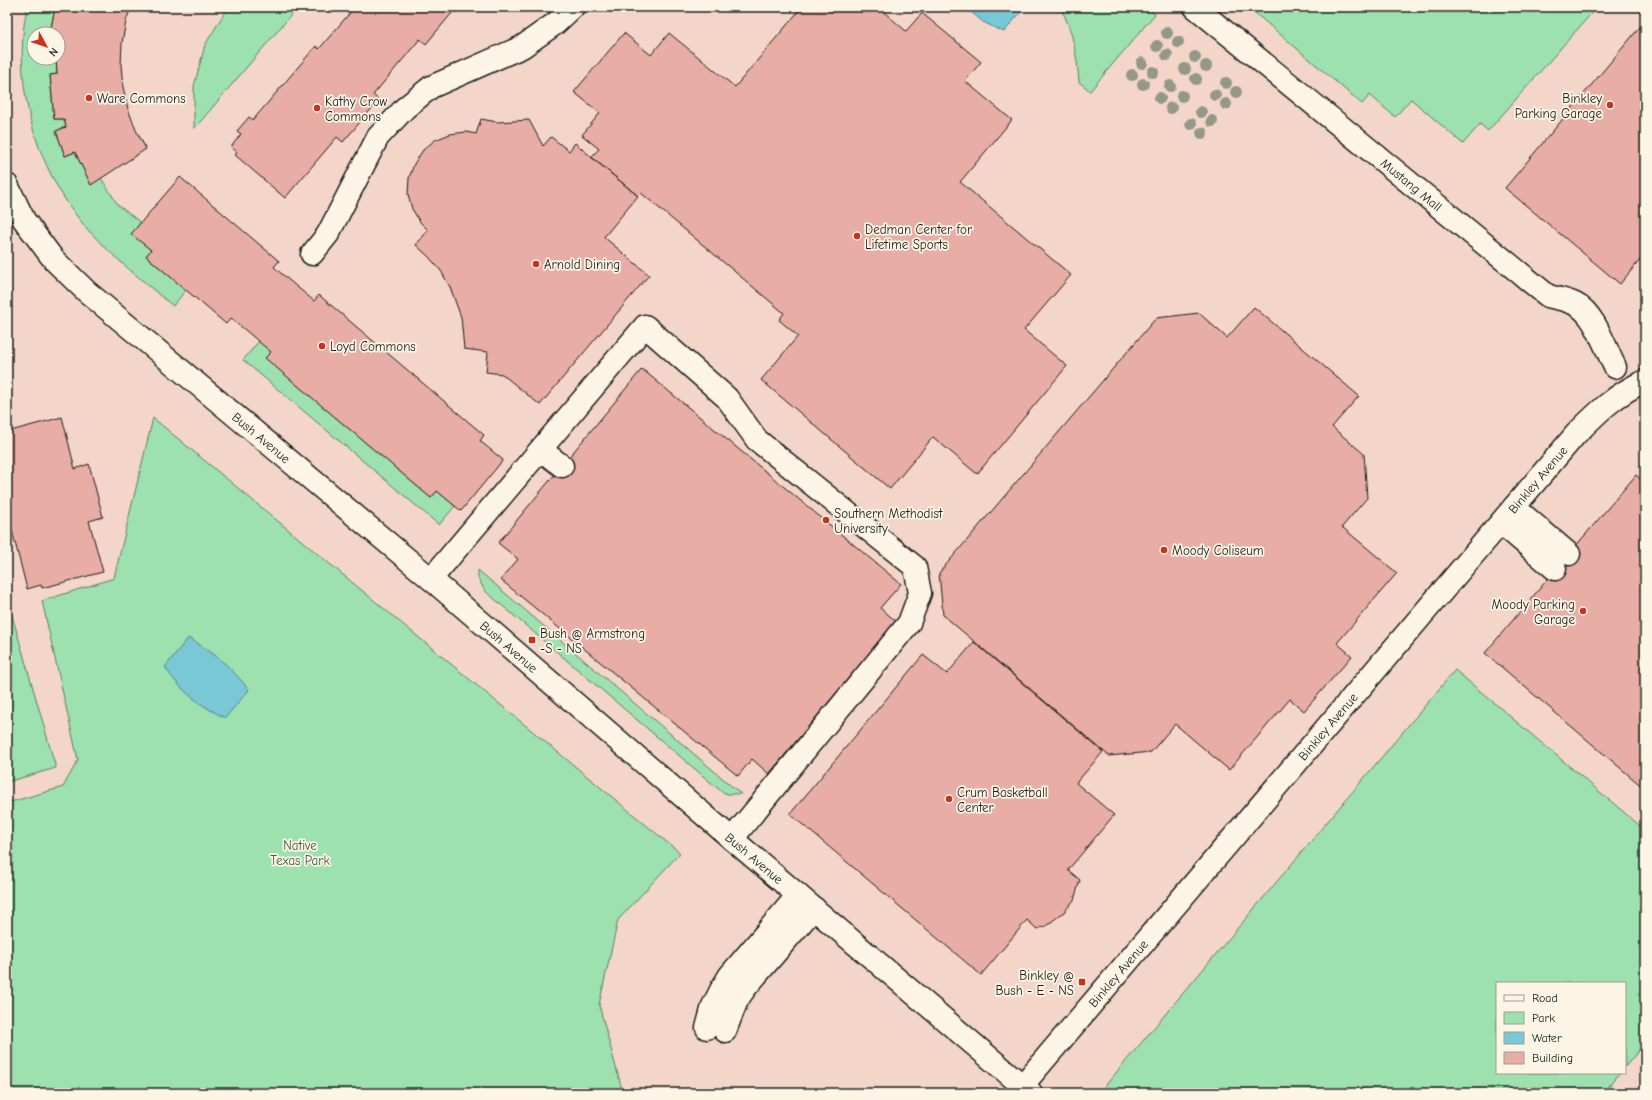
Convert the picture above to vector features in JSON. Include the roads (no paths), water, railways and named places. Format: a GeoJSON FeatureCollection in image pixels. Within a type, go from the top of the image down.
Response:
{"type":"FeatureCollection","features":[{"type":"Feature","properties":{"kind":"street"},"geometry":{"type":"LineString","coordinates":[[312,254],[328,234],[378,137],[406,108],[432,87],[522,47],[556,23],[573,7]]}},
{"type":"Feature","properties":{"kind":"street","name":"Mustang Mall"},"geometry":{"type":"LineString","coordinates":[[1195,7],[1548,296],[1575,304],[1584,310],[1592,319],[1615,367]]}},
{"type":"Feature","properties":{"kind":"street","name":"Bush Avenue"},"geometry":{"type":"LineString","coordinates":[[7,185],[24,220],[54,260],[86,292],[431,579],[732,839],[1027,1090]]}},
{"type":"Feature","properties":{"kind":"street"},"geometry":{"type":"LineString","coordinates":[[431,579],[645,326],[727,398],[757,440],[915,567],[920,593],[910,623],[732,839]]}},
{"type":"Feature","properties":{"kind":"street","name":"Binkley Avenue"},"geometry":{"type":"LineString","coordinates":[[1027,1090],[1576,434],[1602,408],[1628,389],[1645,381]]}},
{"type":"Feature","properties":{"kind":"street"},"geometry":{"type":"LineString","coordinates":[[540,450],[562,466]]}},
{"type":"Feature","properties":{"kind":"street"},"geometry":{"type":"LineString","coordinates":[[1507,515],[1562,562]]}},
{"type":"Feature","properties":{"kind":"street"},"geometry":{"type":"LineString","coordinates":[[716,1030],[806,901]]}},
{"type":"Feature","properties":{"kind":"water"},"geometry":{"type":"Polygon","coordinates":[[[965,7],[1025,7],[1004,32],[983,22],[965,7]]]}},
{"type":"Feature","properties":{"kind":"water"},"geometry":{"type":"Polygon","coordinates":[[[188,638],[222,661],[236,674],[249,690],[225,718],[191,697],[177,683],[165,667],[188,638]]]}},
{"type":"Feature","properties":{"kind":"place","name":"Ware Commons"},"geometry":{"type":"Point","coordinates":[89,98]}},
{"type":"Feature","properties":{"kind":"place","name":"Binkley Parking Garage"},"geometry":{"type":"Point","coordinates":[1610,105]}},
{"type":"Feature","properties":{"kind":"place","name":"Kathy Crow Commons"},"geometry":{"type":"Point","coordinates":[317,108]}},
{"type":"Feature","properties":{"kind":"place","name":"Dedman Center for Lifetime Sports"},"geometry":{"type":"Point","coordinates":[857,236]}},
{"type":"Feature","properties":{"kind":"place","name":"Arnold Dining"},"geometry":{"type":"Point","coordinates":[536,264]}},
{"type":"Feature","properties":{"kind":"place","name":"Loyd Commons"},"geometry":{"type":"Point","coordinates":[322,346]}},
{"type":"Feature","properties":{"kind":"place","name":"Southern Methodist University"},"geometry":{"type":"Point","coordinates":[826,520]}},
{"type":"Feature","properties":{"kind":"place","name":"Moody Coliseum"},"geometry":{"type":"Point","coordinates":[1164,550]}},
{"type":"Feature","properties":{"kind":"place","name":"Moody Parking Garage"},"geometry":{"type":"Point","coordinates":[1583,611]}},
{"type":"Feature","properties":{"kind":"place","name":"Bush @ Armstrong -S - NS"},"geometry":{"type":"Point","coordinates":[532,640]}},
{"type":"Feature","properties":{"kind":"place","name":"Crum Basketball Center"},"geometry":{"type":"Point","coordinates":[949,799]}},
{"type":"Feature","properties":{"kind":"place","name":"Binkley @ Bush - E - NS"},"geometry":{"type":"Point","coordinates":[1082,982]}},
{"type":"Feature","properties":{"kind":"park label","name":"Native Texas Park"},"geometry":{"type":"Point","coordinates":[300,852]}}]}
